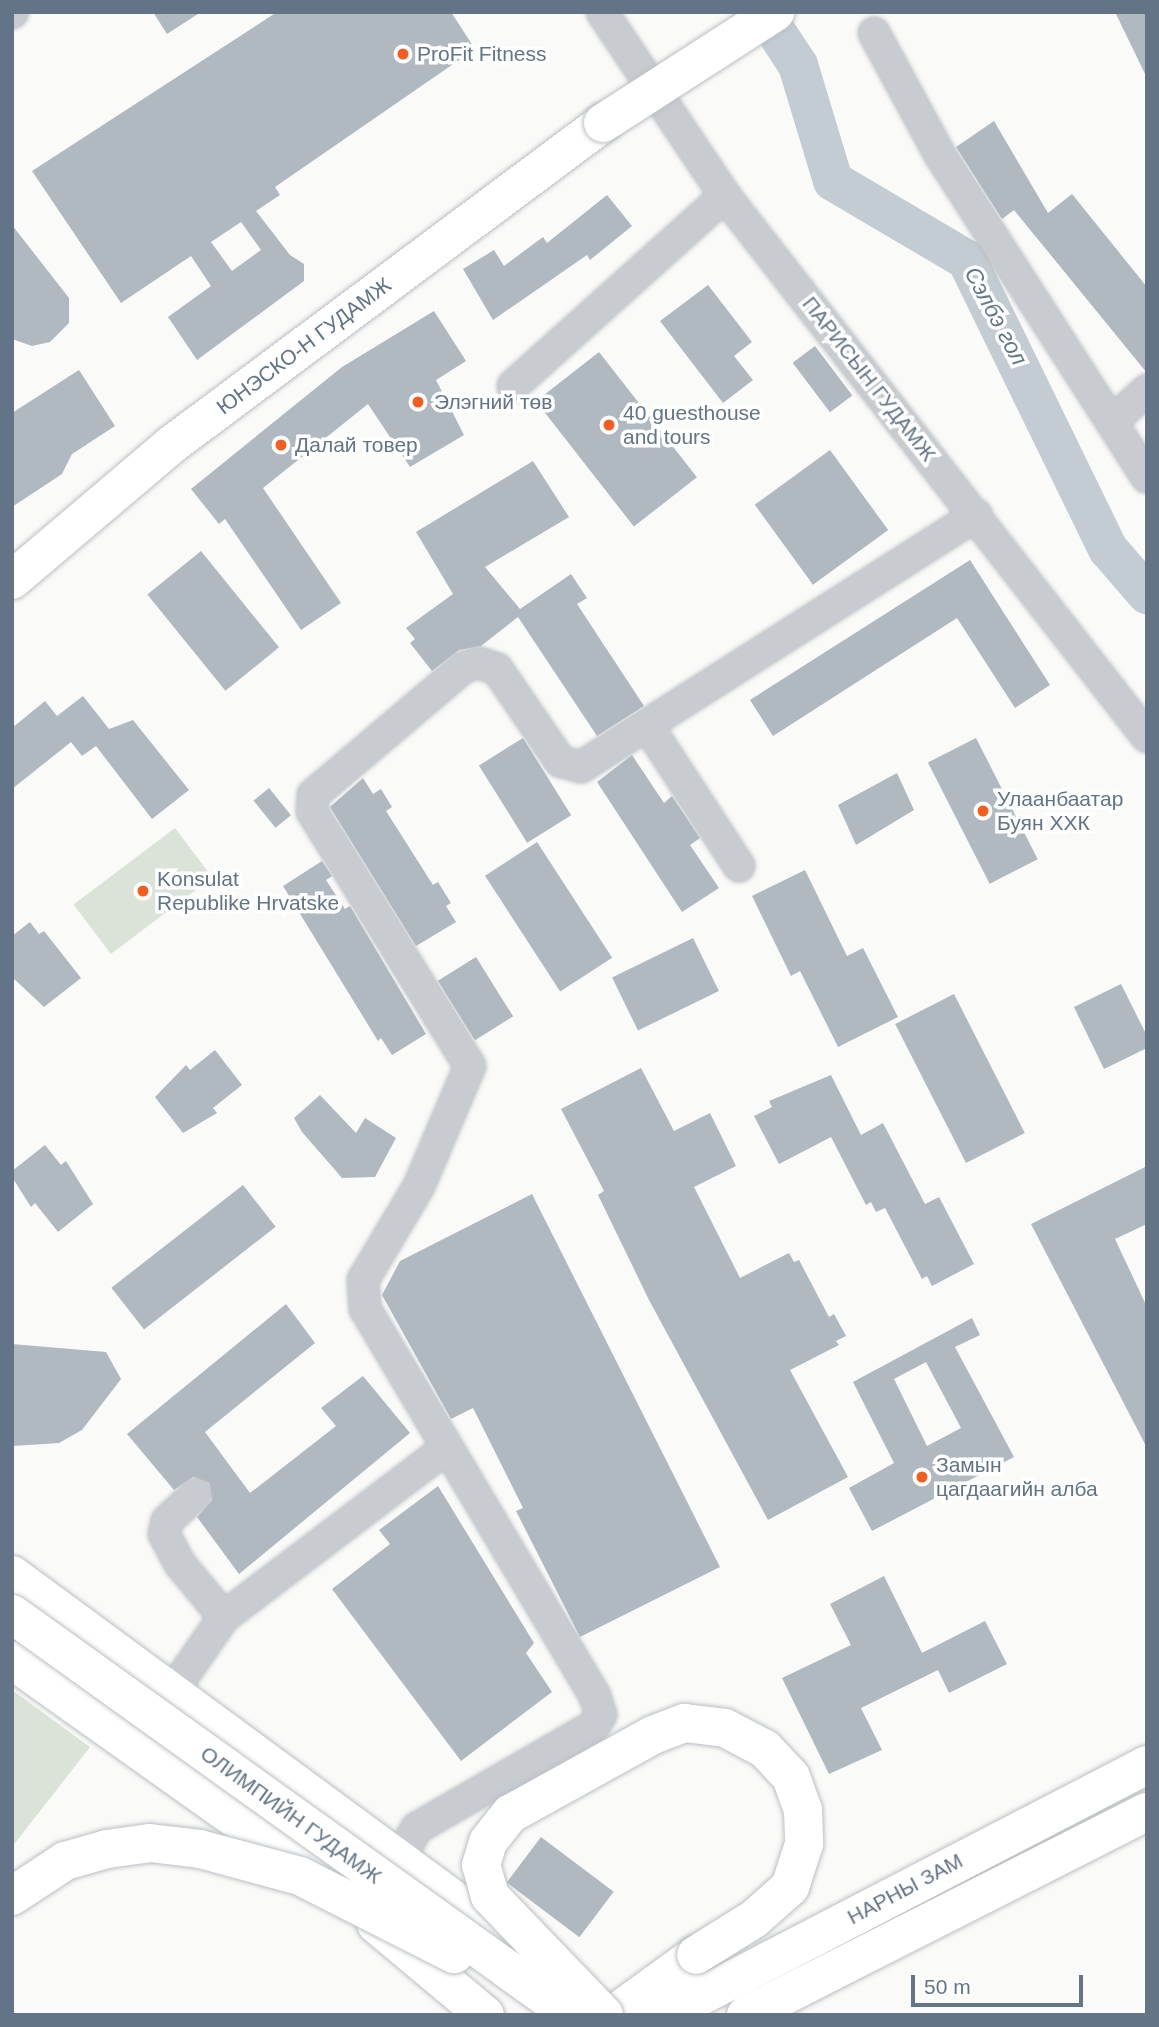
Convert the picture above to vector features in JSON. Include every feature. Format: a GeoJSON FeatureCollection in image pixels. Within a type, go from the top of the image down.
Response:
{"type":"FeatureCollection","features":[{"type":"Feature","properties":{"kind":"main road","name":"ЮНЭСКО-Н ГУДАМЖ"},"geometry":{"type":"LineString","coordinates":[[12,580],[171,445],[603,123],[775,12]]}},
{"type":"Feature","properties":{"kind":"main road"},"geometry":{"type":"LineString","coordinates":[[12,1575],[295,1786],[354,1827],[399,1860],[614,2015],[696,1955],[754,1919],[790,1888],[804,1844],[803,1810],[791,1777],[765,1749],[725,1728],[685,1723],[653,1735],[510,1814],[488,1842],[481,1865],[490,1896],[604,2015]]}},
{"type":"Feature","properties":{"kind":"main road","name":"ОЛИМПИЙН ГУДАМЖ"},"geometry":{"type":"LineString","coordinates":[[12,1614],[563,2010]]}},
{"type":"Feature","properties":{"kind":"main road"},"geometry":{"type":"LineString","coordinates":[[12,1660],[317,1877],[485,2015]]}},
{"type":"Feature","properties":{"kind":"main road","name":"НАРНЫ ЗАМ"},"geometry":{"type":"LineString","coordinates":[[664,2015],[1147,1765]]}},
{"type":"Feature","properties":{"kind":"main road"},"geometry":{"type":"LineString","coordinates":[[259,1837],[296,1818],[302,1807],[295,1786]]}},
{"type":"Feature","properties":{"kind":"main road","name":"НАРНЫ ЗАМ"},"geometry":{"type":"LineString","coordinates":[[746,2015],[1147,1812]]}},
{"type":"Feature","properties":{"kind":"main road"},"geometry":{"type":"LineString","coordinates":[[317,1877],[312,1851],[319,1835],[354,1827]]}},
{"type":"Feature","properties":{"kind":"main road"},"geometry":{"type":"LineString","coordinates":[[12,1896],[65,1861],[107,1849],[150,1843],[200,1849],[300,1876],[563,2010]]}},
{"type":"Feature","properties":{"kind":"main road"},"geometry":{"type":"LineString","coordinates":[[777,1958],[793,1992]]}},
{"type":"Feature","properties":{"kind":"street","name":"ПАРИСЫН ГУДАМЖ"},"geometry":{"type":"LineString","coordinates":[[602,12],[725,196],[1147,737]]}},
{"type":"Feature","properties":{"kind":"street"},"geometry":{"type":"LineString","coordinates":[[874,33],[940,155],[1147,477]]}},
{"type":"Feature","properties":{"kind":"street"},"geometry":{"type":"LineString","coordinates":[[513,386],[725,196]]}},
{"type":"Feature","properties":{"kind":"street"},"geometry":{"type":"LineString","coordinates":[[1113,421],[1147,390]]}},
{"type":"Feature","properties":{"kind":"street"},"geometry":{"type":"LineString","coordinates":[[399,1860],[417,1828],[594,1726],[601,1715],[595,1696],[447,1448],[361,1295],[363,1280],[419,1186],[470,1066],[312,811],[313,794],[464,667],[479,663],[497,669],[570,767],[581,767],[649,728],[976,515]]}},
{"type":"Feature","properties":{"kind":"street"},"geometry":{"type":"LineString","coordinates":[[649,728],[739,866]]}},
{"type":"Feature","properties":{"kind":"street"},"geometry":{"type":"LineString","coordinates":[[172,1692],[224,1617],[447,1448]]}},
{"type":"Feature","properties":{"kind":"street"},"geometry":{"type":"LineString","coordinates":[[196,1494],[167,1521],[164,1534],[180,1564],[224,1617]]}},
{"type":"Feature","properties":{"kind":"shaded area","name":"Konsulat Republike Hrvatske"},"geometry":{"type":"Polygon","coordinates":[[[175,828],[212,878],[111,954],[74,904],[175,828]]]}},
{"type":"Feature","properties":{"kind":"shaded area"},"geometry":{"type":"Polygon","coordinates":[[[12,1690],[90,1747],[12,1847],[12,1690]]]}},
{"type":"Feature","properties":{"kind":"building"},"geometry":{"type":"Polygon","coordinates":[[[153,12],[201,12],[167,34],[153,12]]]}},
{"type":"Feature","properties":{"kind":"building"},"geometry":{"type":"Polygon","coordinates":[[[277,12],[451,12],[475,49],[275,187],[280,195],[256,211],[290,255],[304,264],[304,281],[197,360],[168,317],[211,286],[191,256],[121,303],[32,171],[277,12]],[[241,222],[211,242],[232,271],[261,250],[241,222]]]}},
{"type":"Feature","properties":{"kind":"building"},"geometry":{"type":"Polygon","coordinates":[[[1115,12],[1147,12],[1147,78],[1115,12]]]}},
{"type":"Feature","properties":{"kind":"building"},"geometry":{"type":"Polygon","coordinates":[[[994,121],[1048,213],[1072,194],[1147,287],[1147,373],[1014,210],[1002,219],[956,147],[994,121]]]}},
{"type":"Feature","properties":{"kind":"building"},"geometry":{"type":"Polygon","coordinates":[[[607,195],[632,226],[590,260],[587,255],[493,320],[463,269],[494,250],[504,266],[543,237],[547,243],[607,195]]]}},
{"type":"Feature","properties":{"kind":"building"},"geometry":{"type":"Polygon","coordinates":[[[12,225],[69,298],[69,323],[50,342],[32,346],[12,339],[12,225]]]}},
{"type":"Feature","properties":{"kind":"building"},"geometry":{"type":"Polygon","coordinates":[[[708,285],[752,342],[734,356],[753,380],[723,403],[660,321],[708,285]]]}},
{"type":"Feature","properties":{"kind":"building"},"geometry":{"type":"Polygon","coordinates":[[[434,311],[466,361],[436,380],[464,435],[410,467],[368,404],[263,488],[341,603],[301,630],[225,519],[219,524],[191,489],[342,367],[434,311]]]}},
{"type":"Feature","properties":{"kind":"building"},"geometry":{"type":"Polygon","coordinates":[[[815,346],[852,396],[830,412],[793,363],[815,346]]]}},
{"type":"Feature","properties":{"kind":"building"},"geometry":{"type":"Polygon","coordinates":[[[599,352],[697,477],[634,527],[536,401],[599,352]]]}},
{"type":"Feature","properties":{"kind":"building"},"geometry":{"type":"Polygon","coordinates":[[[79,370],[115,426],[72,454],[62,474],[12,507],[12,413],[79,370]]]}},
{"type":"Feature","properties":{"kind":"building"},"geometry":{"type":"Polygon","coordinates":[[[830,450],[888,530],[813,585],[755,505],[830,450]]]}},
{"type":"Feature","properties":{"kind":"building"},"geometry":{"type":"Polygon","coordinates":[[[533,461],[569,517],[485,567],[520,609],[571,574],[587,598],[577,604],[644,706],[597,736],[518,617],[481,646],[459,650],[432,671],[410,643],[415,639],[406,628],[453,594],[416,532],[533,461]]]}},
{"type":"Feature","properties":{"kind":"building"},"geometry":{"type":"Polygon","coordinates":[[[201,551],[279,647],[225,691],[147,594],[201,551]]]}},
{"type":"Feature","properties":{"kind":"building"},"geometry":{"type":"Polygon","coordinates":[[[970,560],[1050,685],[1015,708],[957,618],[773,736],[750,700],[970,560]]]}},
{"type":"Feature","properties":{"kind":"building"},"geometry":{"type":"Polygon","coordinates":[[[83,696],[109,729],[133,720],[189,790],[152,819],[96,746],[82,756],[71,742],[12,789],[12,728],[45,701],[57,716],[83,696]]]}},
{"type":"Feature","properties":{"kind":"building"},"geometry":{"type":"Polygon","coordinates":[[[523,738],[571,815],[527,843],[479,766],[523,738]]]}},
{"type":"Feature","properties":{"kind":"building","name":"Улаанбаатар Буян ХХК"},"geometry":{"type":"Polygon","coordinates":[[[976,738],[1038,859],[990,884],[928,763],[976,738]]]}},
{"type":"Feature","properties":{"kind":"building"},"geometry":{"type":"Polygon","coordinates":[[[632,755],[664,803],[672,796],[700,838],[690,845],[719,888],[682,912],[597,782],[632,755]]]}},
{"type":"Feature","properties":{"kind":"building"},"geometry":{"type":"Polygon","coordinates":[[[897,773],[914,810],[856,845],[838,805],[897,773]]]}},
{"type":"Feature","properties":{"kind":"building"},"geometry":{"type":"Polygon","coordinates":[[[363,778],[373,794],[381,789],[392,807],[386,811],[433,885],[438,882],[451,903],[446,906],[456,922],[416,946],[330,807],[363,778]]]}},
{"type":"Feature","properties":{"kind":"building"},"geometry":{"type":"Polygon","coordinates":[[[269,788],[291,815],[275,828],[253,801],[269,788]]]}},
{"type":"Feature","properties":{"kind":"building"},"geometry":{"type":"Polygon","coordinates":[[[537,842],[612,958],[560,992],[485,876],[537,842]]]}},
{"type":"Feature","properties":{"kind":"building"},"geometry":{"type":"Polygon","coordinates":[[[322,861],[332,876],[326,880],[345,909],[350,906],[426,1034],[392,1055],[381,1038],[378,1041],[283,886],[322,861]]]}},
{"type":"Feature","properties":{"kind":"building"},"geometry":{"type":"Polygon","coordinates":[[[805,870],[847,956],[863,948],[898,1017],[838,1047],[800,971],[791,976],[752,896],[805,870]]]}},
{"type":"Feature","properties":{"kind":"building"},"geometry":{"type":"Polygon","coordinates":[[[30,922],[39,934],[44,931],[81,978],[44,1007],[12,977],[12,936],[30,922]]]}},
{"type":"Feature","properties":{"kind":"building"},"geometry":{"type":"Polygon","coordinates":[[[693,938],[719,991],[638,1030],[612,977],[693,938]]]}},
{"type":"Feature","properties":{"kind":"building"},"geometry":{"type":"Polygon","coordinates":[[[476,957],[513,1016],[475,1040],[438,981],[476,957]]]}},
{"type":"Feature","properties":{"kind":"building"},"geometry":{"type":"Polygon","coordinates":[[[1121,984],[1147,1036],[1147,1048],[1104,1069],[1074,1007],[1121,984]]]}},
{"type":"Feature","properties":{"kind":"building"},"geometry":{"type":"Polygon","coordinates":[[[954,994],[1025,1133],[966,1163],[895,1024],[954,994]]]}},
{"type":"Feature","properties":{"kind":"building"},"geometry":{"type":"Polygon","coordinates":[[[215,1050],[242,1085],[213,1108],[217,1113],[183,1133],[155,1097],[186,1065],[190,1070],[215,1050]]]}},
{"type":"Feature","properties":{"kind":"building"},"geometry":{"type":"Polygon","coordinates":[[[641,1068],[674,1131],[710,1113],[736,1166],[694,1187],[740,1278],[789,1253],[794,1262],[799,1260],[829,1317],[834,1314],[846,1336],[836,1341],[839,1345],[790,1370],[848,1477],[768,1520],[649,1300],[598,1195],[604,1191],[561,1109],[641,1068]]]}},
{"type":"Feature","properties":{"kind":"building"},"geometry":{"type":"Polygon","coordinates":[[[831,1075],[861,1135],[883,1123],[925,1204],[939,1197],[974,1264],[932,1286],[927,1276],[922,1279],[885,1208],[876,1212],[871,1202],[866,1205],[831,1137],[779,1164],[754,1116],[772,1107],[769,1101],[831,1075]]]}},
{"type":"Feature","properties":{"kind":"building"},"geometry":{"type":"Polygon","coordinates":[[[320,1095],[356,1133],[365,1118],[396,1138],[375,1177],[342,1178],[302,1132],[294,1118],[320,1095]]]}},
{"type":"Feature","properties":{"kind":"building"},"geometry":{"type":"Polygon","coordinates":[[[45,1145],[61,1165],[66,1161],[93,1204],[58,1232],[35,1203],[31,1207],[12,1177],[12,1171],[45,1145]]]}},
{"type":"Feature","properties":{"kind":"building"},"geometry":{"type":"Polygon","coordinates":[[[1147,1166],[1147,1224],[1115,1239],[1147,1307],[1147,1448],[1031,1224],[1147,1166]]]}},
{"type":"Feature","properties":{"kind":"building"},"geometry":{"type":"Polygon","coordinates":[[[243,1185],[276,1227],[144,1330],[111,1288],[243,1185]]]}},
{"type":"Feature","properties":{"kind":"building"},"geometry":{"type":"Polygon","coordinates":[[[532,1194],[720,1567],[580,1637],[516,1511],[523,1508],[473,1408],[451,1419],[382,1295],[400,1261],[532,1194]]]}},
{"type":"Feature","properties":{"kind":"building"},"geometry":{"type":"Polygon","coordinates":[[[286,1304],[315,1343],[205,1432],[250,1493],[336,1426],[321,1408],[363,1376],[410,1433],[239,1574],[197,1517],[212,1500],[209,1483],[193,1477],[174,1490],[127,1434],[286,1304]]]}},
{"type":"Feature","properties":{"kind":"building"},"geometry":{"type":"Polygon","coordinates":[[[972,1318],[980,1335],[955,1347],[1014,1457],[872,1531],[849,1488],[894,1463],[853,1382],[972,1318]],[[926,1362],[894,1379],[927,1446],[961,1428],[926,1362]]]}},
{"type":"Feature","properties":{"kind":"building"},"geometry":{"type":"Polygon","coordinates":[[[12,1344],[106,1352],[121,1379],[82,1430],[59,1443],[12,1446],[12,1344]]]}},
{"type":"Feature","properties":{"kind":"building"},"geometry":{"type":"Polygon","coordinates":[[[438,1486],[534,1643],[526,1653],[552,1692],[461,1761],[332,1589],[390,1544],[379,1530],[438,1486]]]}},
{"type":"Feature","properties":{"kind":"building"},"geometry":{"type":"Polygon","coordinates":[[[884,1576],[922,1653],[985,1621],[1007,1664],[949,1693],[938,1670],[861,1708],[882,1750],[829,1774],[782,1678],[851,1645],[830,1604],[884,1576]]]}},
{"type":"Feature","properties":{"kind":"building"},"geometry":{"type":"Polygon","coordinates":[[[541,1837],[614,1892],[579,1937],[507,1883],[541,1837]]]}},
{"type":"Feature","properties":{"kind":"waterway","name":"Сэлбэ гол"},"geometry":{"type":"LineString","coordinates":[[763,12],[798,65],[833,181],[967,260],[1108,549],[1147,594]]}},
{"type":"Feature","properties":{"kind":"place","name":"ProFit Fitness"},"geometry":{"type":"Point","coordinates":[403,54]}},
{"type":"Feature","properties":{"kind":"place","name":"Элэгний төв"},"geometry":{"type":"Point","coordinates":[418,402]}},
{"type":"Feature","properties":{"kind":"place","name":"40 guesthouse and tours"},"geometry":{"type":"Point","coordinates":[609,425]}},
{"type":"Feature","properties":{"kind":"place","name":"Далай товер"},"geometry":{"type":"Point","coordinates":[281,445]}},
{"type":"Feature","properties":{"kind":"place","name":"Улаанбаатар Буян ХХК"},"geometry":{"type":"Point","coordinates":[983,811]}},
{"type":"Feature","properties":{"kind":"place","name":"Konsulat Republike Hrvatske"},"geometry":{"type":"Point","coordinates":[143,891]}},
{"type":"Feature","properties":{"kind":"place","name":"Замын цагдаагийн алба"},"geometry":{"type":"Point","coordinates":[922,1477]}}]}
